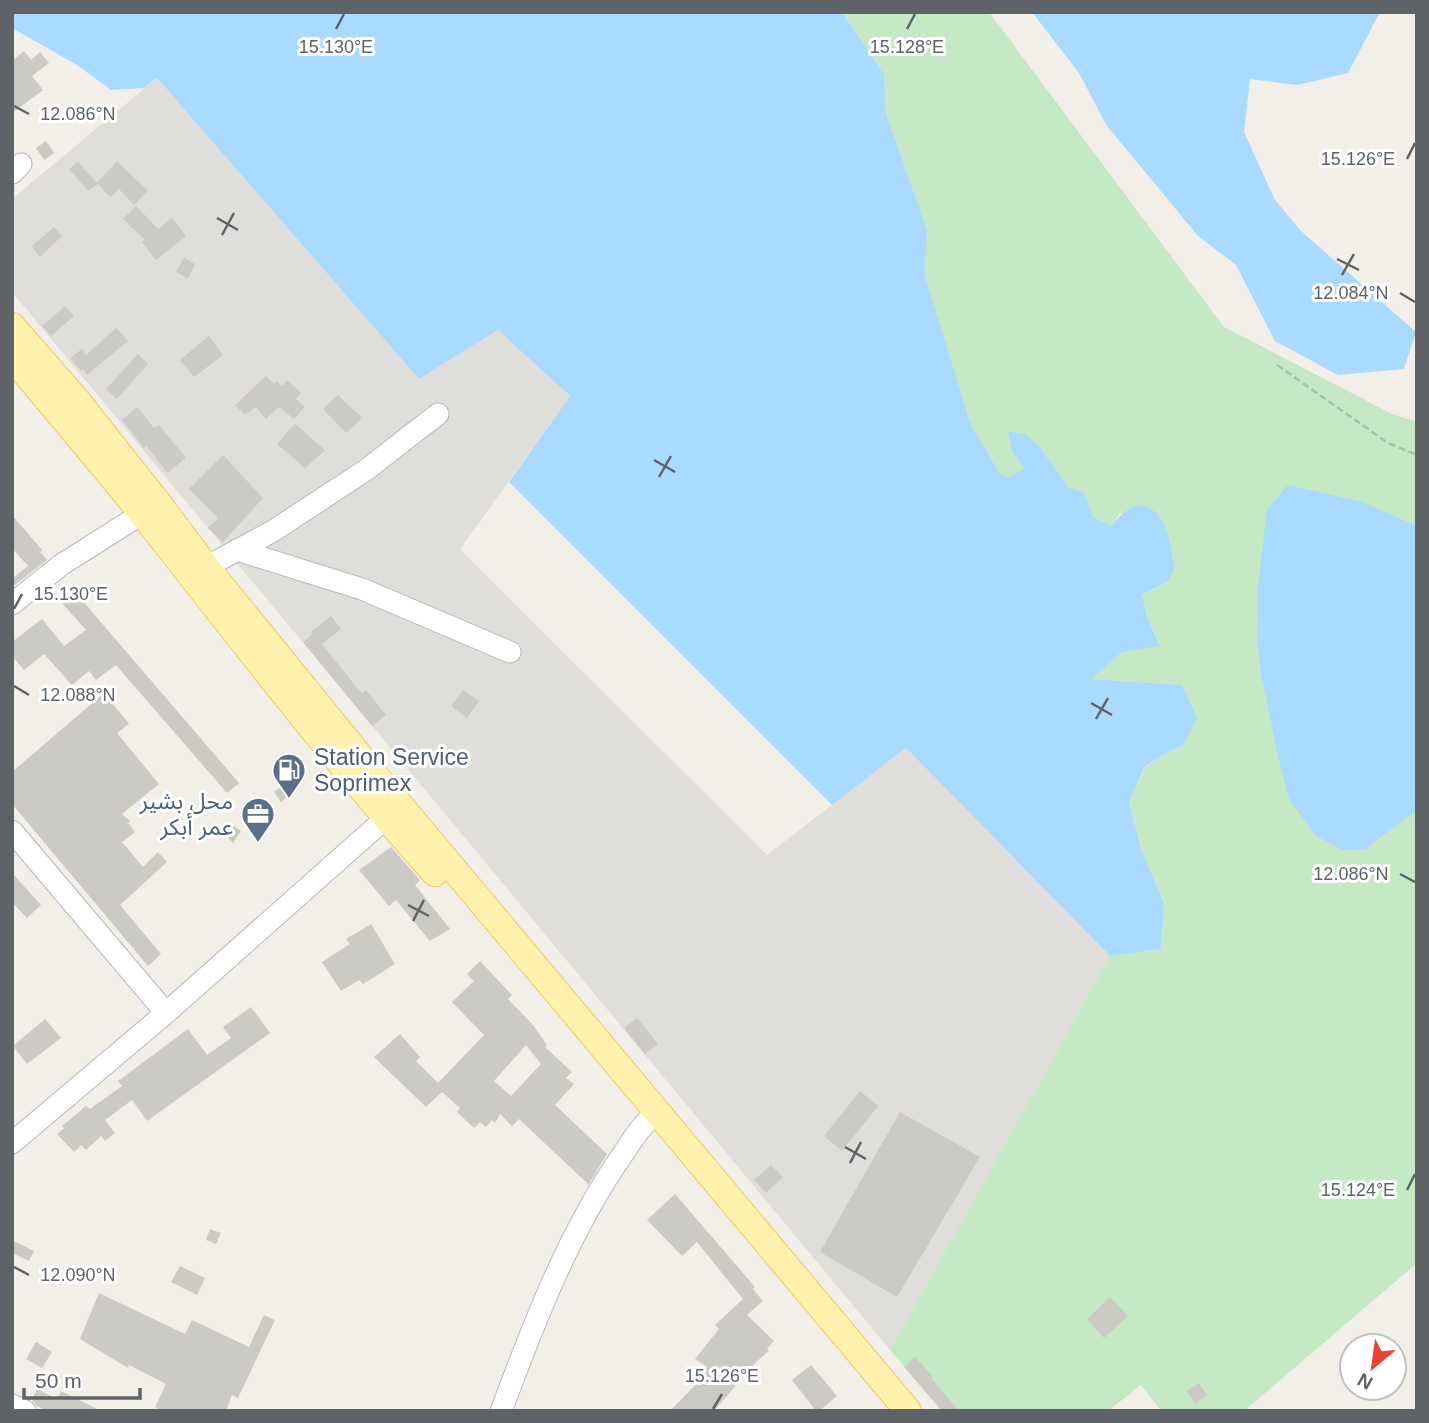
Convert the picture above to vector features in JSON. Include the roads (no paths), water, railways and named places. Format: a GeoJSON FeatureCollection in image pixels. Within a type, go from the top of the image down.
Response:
{"type":"FeatureCollection","features":[{"type":"Feature","properties":{"kind":"main road"},"geometry":{"type":"LineString","coordinates":[[12,326],[75,398],[233,631],[386,818],[908,1411]]}},
{"type":"Feature","properties":{"kind":"main road"},"geometry":{"type":"LineString","coordinates":[[12,357],[206,567],[886,1411]]}},
{"type":"Feature","properties":{"kind":"street"},"geometry":{"type":"LineString","coordinates":[[206,567],[273,531],[366,470],[438,414]]}},
{"type":"Feature","properties":{"kind":"street"},"geometry":{"type":"LineString","coordinates":[[12,604],[61,565],[150,509]]}},
{"type":"Feature","properties":{"kind":"street"},"geometry":{"type":"LineString","coordinates":[[237,551],[362,589],[510,652]]}},
{"type":"Feature","properties":{"kind":"street"},"geometry":{"type":"LineString","coordinates":[[12,1143],[166,1013],[386,818]]}},
{"type":"Feature","properties":{"kind":"street"},"geometry":{"type":"LineString","coordinates":[[12,831],[166,1013]]}},
{"type":"Feature","properties":{"kind":"street"},"geometry":{"type":"LineString","coordinates":[[501,1411],[576,1230],[607,1177],[651,1116]]}},
{"type":"Feature","properties":{"kind":"street"},"geometry":{"type":"LineString","coordinates":[[12,1405],[24,1411]]}},
{"type":"Feature","properties":{"kind":"water"},"geometry":{"type":"Polygon","coordinates":[[[12,12],[843,13],[884,74],[886,113],[927,230],[925,276],[970,423],[999,472],[1008,478],[1024,468],[1012,451],[1008,431],[1025,434],[1039,446],[1069,488],[1084,492],[1093,517],[1111,526],[1131,508],[1144,506],[1158,515],[1166,528],[1175,568],[1168,581],[1142,595],[1147,616],[1160,646],[1122,652],[1091,679],[1182,685],[1197,718],[1183,745],[1144,768],[1129,802],[1141,848],[1164,903],[1161,949],[1110,956],[906,748],[832,805],[509,482],[570,396],[498,330],[419,379],[157,78],[144,88],[111,90],[77,65],[12,28],[12,12]]]}},
{"type":"Feature","properties":{"kind":"water"},"geometry":{"type":"Polygon","coordinates":[[[1032,12],[1380,12],[1348,73],[1297,85],[1250,79],[1244,132],[1275,200],[1301,231],[1416,332],[1404,369],[1338,375],[1275,341],[1236,265],[1198,236],[1107,126],[1079,73],[1032,12]]]}},
{"type":"Feature","properties":{"kind":"water"},"geometry":{"type":"Polygon","coordinates":[[[1288,485],[1362,502],[1417,526],[1417,810],[1365,849],[1342,850],[1315,835],[1289,799],[1277,752],[1261,673],[1257,638],[1258,585],[1267,510],[1288,485]]]}},
{"type":"Feature","properties":{"kind":"place","name":"Station Service Soprimex"},"geometry":{"type":"Point","coordinates":[289,800]}},
{"type":"Feature","properties":{"kind":"place","name":"محل بشير عمر أبكر"},"geometry":{"type":"Point","coordinates":[258,844]}}]}
